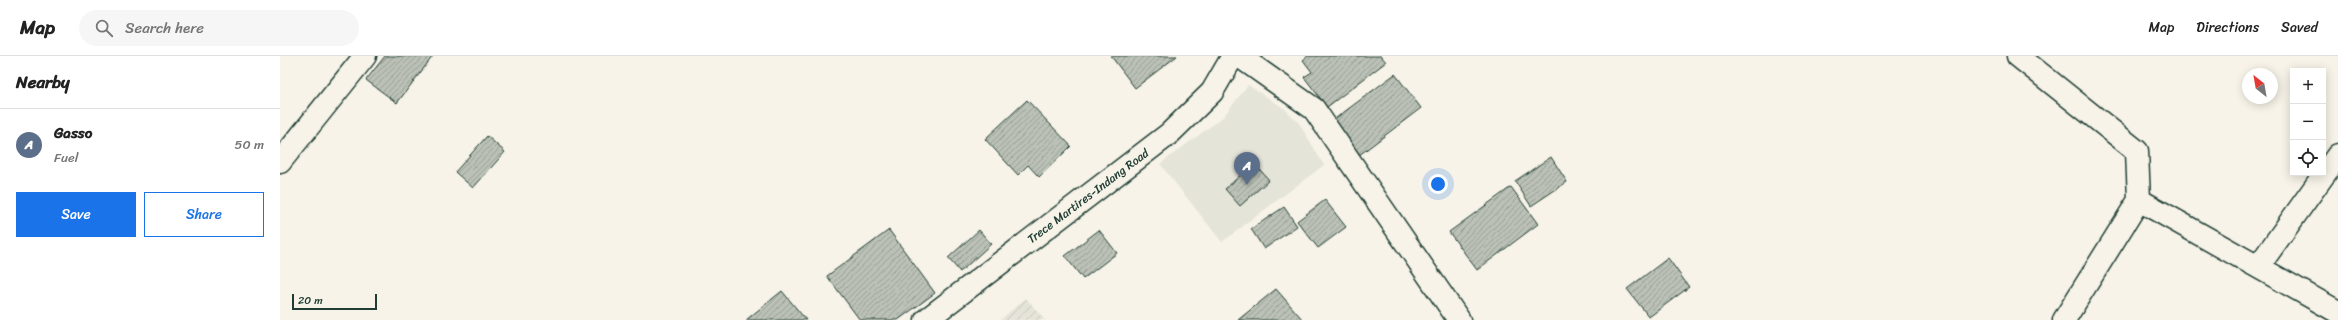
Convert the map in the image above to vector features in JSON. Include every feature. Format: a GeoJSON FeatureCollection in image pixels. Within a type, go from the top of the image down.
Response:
{"type":"FeatureCollection","features":[{"type":"Feature","properties":{"kind":"street"},"geometry":{"type":"LineString","coordinates":[[280,162],[365,56]]}},
{"type":"Feature","properties":{"kind":"street","name":"Trece Martires-Indang Road"},"geometry":{"type":"LineString","coordinates":[[926,320],[1169,134],[1212,92],[1232,56]]}},
{"type":"Feature","properties":{"kind":"street"},"geometry":{"type":"LineString","coordinates":[[1239,56],[1314,109],[1459,320]]}},
{"type":"Feature","properties":{"kind":"street"},"geometry":{"type":"LineString","coordinates":[[2018,56],[2137,151],[2139,200],[2064,320]]}},
{"type":"Feature","properties":{"kind":"street"},"geometry":{"type":"LineString","coordinates":[[2258,267],[2338,155]]}},
{"type":"Feature","properties":{"kind":"street"},"geometry":{"type":"LineString","coordinates":[[2139,200],[2338,312]]}},
{"type":"Feature","properties":{"kind":"shaded area"},"geometry":{"type":"Polygon","coordinates":[[[1248,85],[1285,109],[1299,123],[1324,165],[1222,242],[1160,164],[1223,117],[1248,85]]]}},
{"type":"Feature","properties":{"kind":"shaded area"},"geometry":{"type":"Polygon","coordinates":[[[1026,298],[1045,320],[1000,320],[1026,298]]]}},
{"type":"Feature","properties":{"kind":"building"},"geometry":{"type":"Polygon","coordinates":[[[385,56],[433,56],[397,103],[366,80],[385,56]]]}},
{"type":"Feature","properties":{"kind":"building"},"geometry":{"type":"Polygon","coordinates":[[[1111,56],[1177,56],[1135,88],[1111,56]]]}},
{"type":"Feature","properties":{"kind":"building"},"geometry":{"type":"Polygon","coordinates":[[[1308,56],[1381,56],[1386,62],[1327,107],[1304,77],[1312,72],[1303,60],[1308,56]]]}},
{"type":"Feature","properties":{"kind":"building"},"geometry":{"type":"Polygon","coordinates":[[[1395,74],[1421,108],[1358,156],[1332,121],[1395,74]]]}},
{"type":"Feature","properties":{"kind":"building"},"geometry":{"type":"Polygon","coordinates":[[[1027,100],[1071,146],[1039,177],[1028,165],[1018,175],[985,139],[1027,100]]]}},
{"type":"Feature","properties":{"kind":"building"},"geometry":{"type":"Polygon","coordinates":[[[487,136],[505,152],[473,188],[455,172],[487,136]]]}},
{"type":"Feature","properties":{"kind":"building"},"geometry":{"type":"Polygon","coordinates":[[[1551,157],[1567,182],[1531,206],[1515,181],[1551,157]]]}},
{"type":"Feature","properties":{"kind":"building"},"geometry":{"type":"Polygon","coordinates":[[[1254,163],[1269,180],[1240,206],[1225,189],[1254,163]]]}},
{"type":"Feature","properties":{"kind":"building"},"geometry":{"type":"Polygon","coordinates":[[[1511,187],[1538,224],[1477,270],[1449,232],[1511,187]]]}},
{"type":"Feature","properties":{"kind":"building"},"geometry":{"type":"Polygon","coordinates":[[[1325,200],[1346,227],[1318,248],[1297,221],[1325,200]]]}},
{"type":"Feature","properties":{"kind":"building"},"geometry":{"type":"Polygon","coordinates":[[[1284,207],[1297,226],[1264,249],[1251,229],[1284,207]]]}},
{"type":"Feature","properties":{"kind":"building"},"geometry":{"type":"Polygon","coordinates":[[[889,230],[935,293],[898,320],[860,320],[827,276],[889,230]]]}},
{"type":"Feature","properties":{"kind":"building"},"geometry":{"type":"Polygon","coordinates":[[[979,230],[991,244],[960,272],[948,258],[979,230]]]}},
{"type":"Feature","properties":{"kind":"building"},"geometry":{"type":"Polygon","coordinates":[[[1099,230],[1117,253],[1083,279],[1065,256],[1099,230]]]}},
{"type":"Feature","properties":{"kind":"building"},"geometry":{"type":"Polygon","coordinates":[[[1668,258],[1689,287],[1649,317],[1627,289],[1668,258]]]}},
{"type":"Feature","properties":{"kind":"building"},"geometry":{"type":"Polygon","coordinates":[[[1276,289],[1303,320],[1238,320],[1276,289]]]}},
{"type":"Feature","properties":{"kind":"building"},"geometry":{"type":"Polygon","coordinates":[[[782,291],[806,320],[746,320],[782,291]]]}},
{"type":"Feature","properties":{"kind":"place","name":"Gasso"},"geometry":{"type":"Point","coordinates":[1247,185]}}]}
